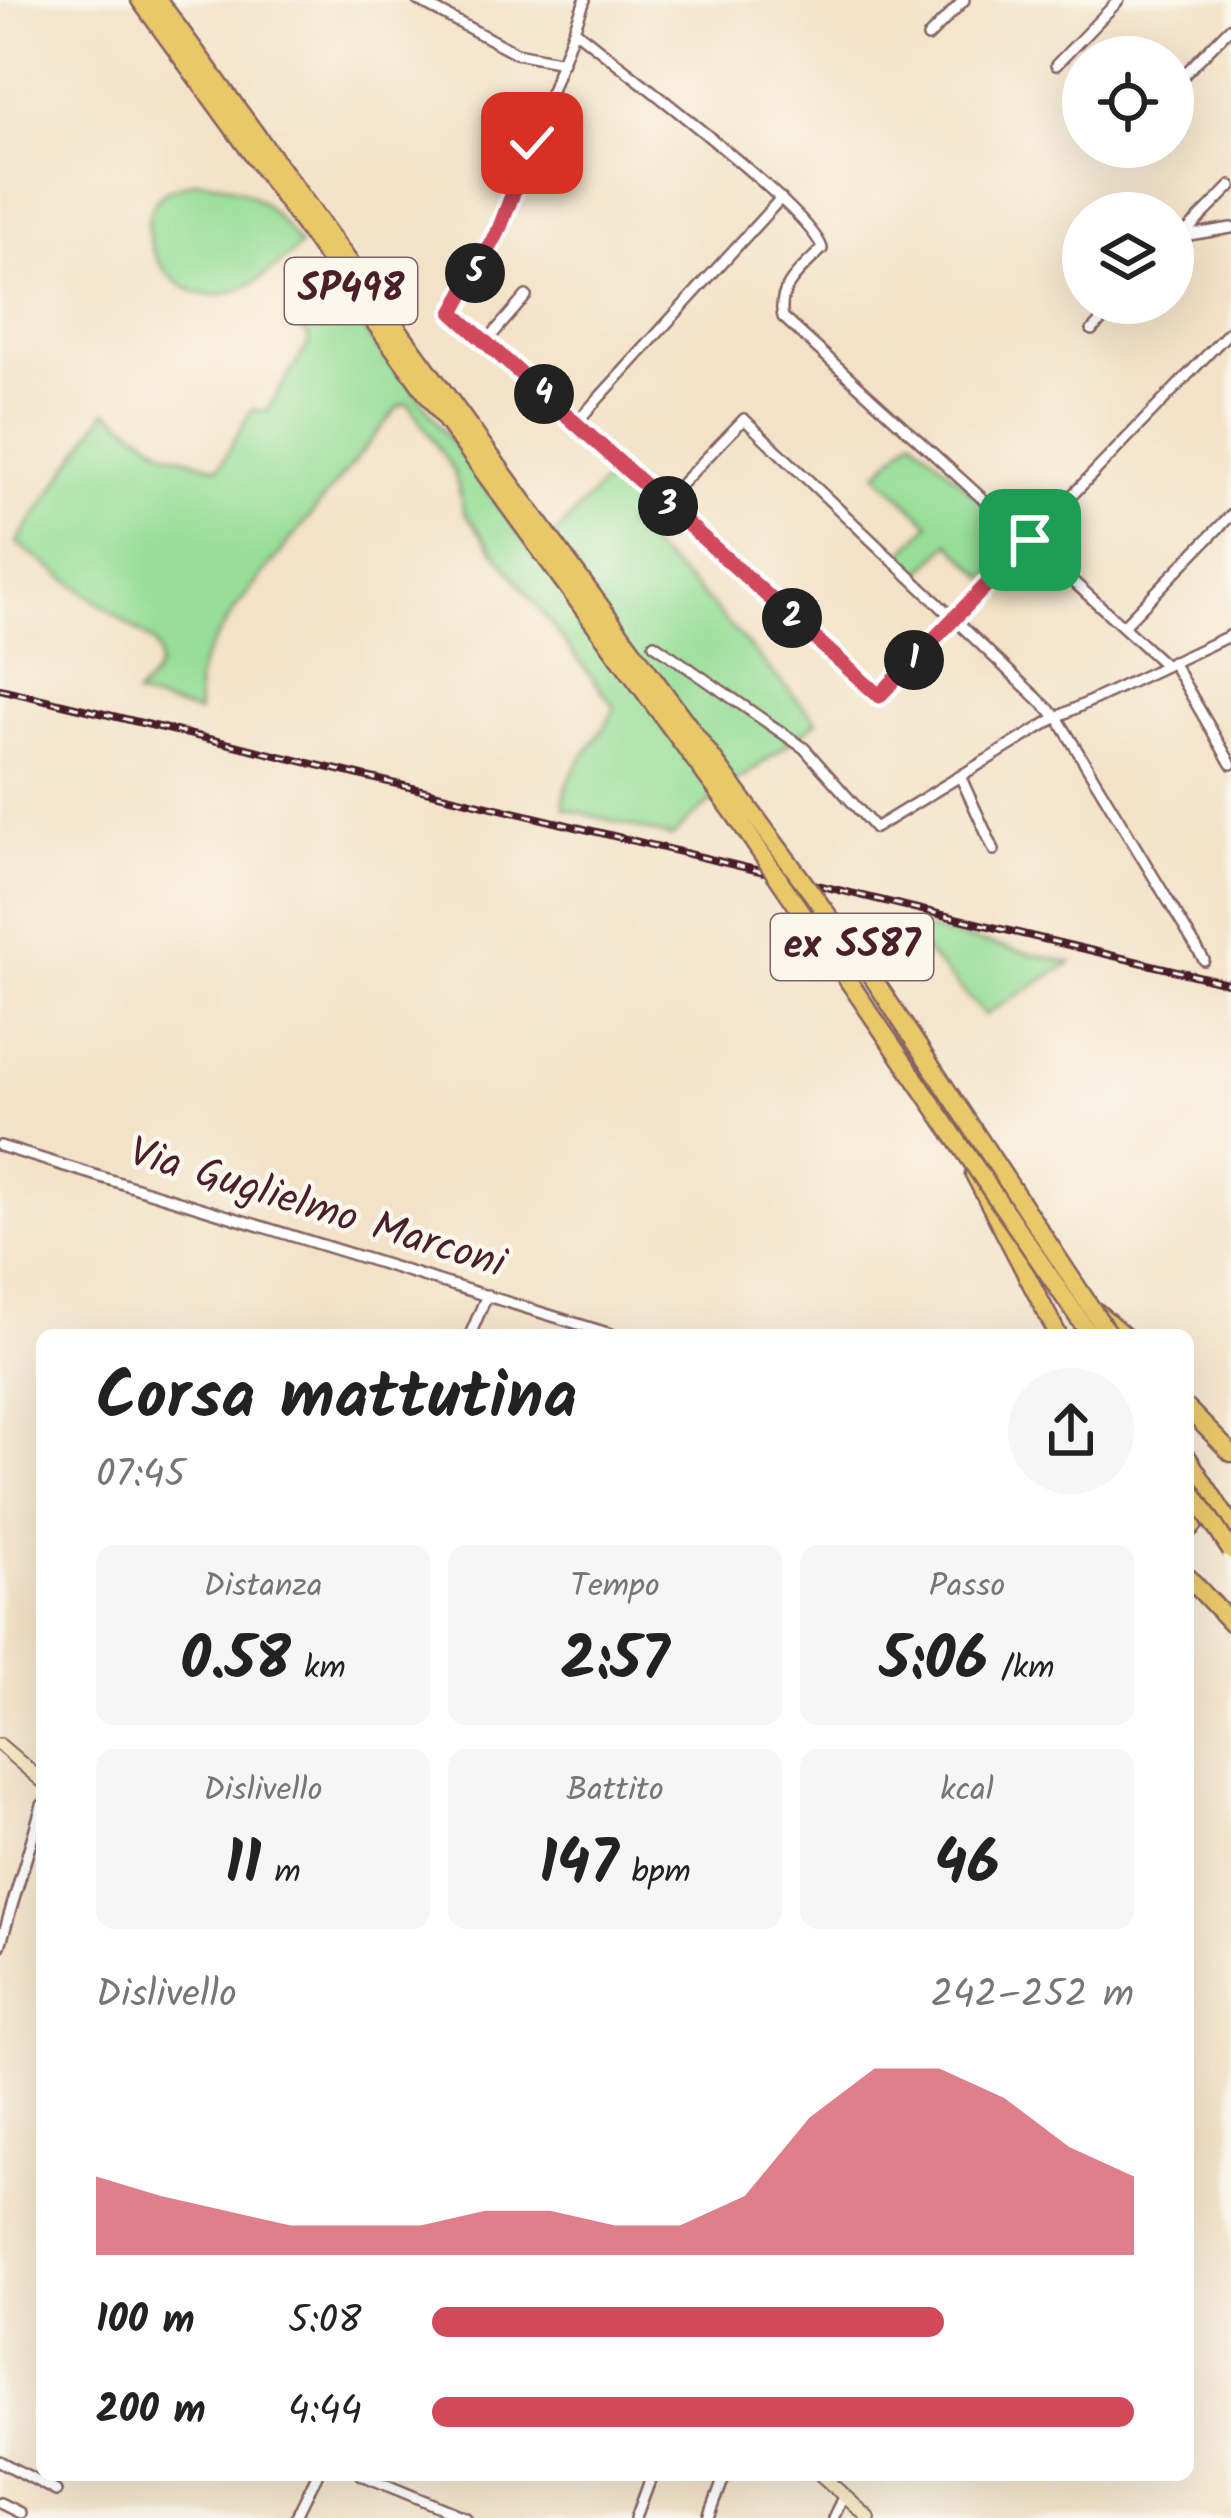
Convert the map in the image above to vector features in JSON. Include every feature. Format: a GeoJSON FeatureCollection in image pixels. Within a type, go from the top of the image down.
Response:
{"type":"FeatureCollection","features":[{"type":"Feature","properties":{"kind":"highway","name":"SP498"},"geometry":{"type":"LineString","coordinates":[[140,0],[570,577]]}},
{"type":"Feature","properties":{"kind":"highway","name":"ex SS87"},"geometry":{"type":"LineString","coordinates":[[158,0],[570,577],[1086,1329]]}},
{"type":"Feature","properties":{"kind":"highway","name":"ex SS87"},"geometry":{"type":"LineString","coordinates":[[570,577],[861,960],[1105,1329]]}},
{"type":"Feature","properties":{"kind":"highway"},"geometry":{"type":"LineString","coordinates":[[953,1130],[1055,1329]]}},
{"type":"Feature","properties":{"kind":"highway"},"geometry":{"type":"LineString","coordinates":[[1090,1306],[1116,1329]]}},
{"type":"Feature","properties":{"kind":"highway"},"geometry":{"type":"LineString","coordinates":[[1194,1415],[1231,1454]]}},
{"type":"Feature","properties":{"kind":"highway"},"geometry":{"type":"LineString","coordinates":[[1194,1468],[1231,1528]]}},
{"type":"Feature","properties":{"kind":"highway"},"geometry":{"type":"LineString","coordinates":[[1194,1494],[1231,1551]]}},
{"type":"Feature","properties":{"kind":"highway"},"geometry":{"type":"LineString","coordinates":[[1194,1583],[1231,1623]]}},
{"type":"Feature","properties":{"kind":"street"},"geometry":{"type":"LineString","coordinates":[[417,0],[517,53],[563,62]]}},
{"type":"Feature","properties":{"kind":"street"},"geometry":{"type":"LineString","coordinates":[[585,0],[500,227],[453,313],[879,696],[1231,330]]}},
{"type":"Feature","properties":{"kind":"street"},"geometry":{"type":"LineString","coordinates":[[928,38],[964,0]]}},
{"type":"Feature","properties":{"kind":"street"},"geometry":{"type":"LineString","coordinates":[[1056,65],[1119,0]]}},
{"type":"Feature","properties":{"kind":"street"},"geometry":{"type":"LineString","coordinates":[[1194,65],[1231,27]]}},
{"type":"Feature","properties":{"kind":"street"},"geometry":{"type":"LineString","coordinates":[[575,30],[781,198],[820,239],[822,249],[790,281],[780,302],[783,316],[1169,664],[1231,764]]}},
{"type":"Feature","properties":{"kind":"street"},"geometry":{"type":"LineString","coordinates":[[1194,223],[1231,186]]}},
{"type":"Feature","properties":{"kind":"street"},"geometry":{"type":"LineString","coordinates":[[576,423],[781,198]]}},
{"type":"Feature","properties":{"kind":"street"},"geometry":{"type":"LineString","coordinates":[[1194,236],[1231,228]]}},
{"type":"Feature","properties":{"kind":"street"},"geometry":{"type":"LineString","coordinates":[[486,342],[526,296]]}},
{"type":"Feature","properties":{"kind":"street"},"geometry":{"type":"LineString","coordinates":[[1092,330],[1098,324]]}},
{"type":"Feature","properties":{"kind":"street"},"geometry":{"type":"LineString","coordinates":[[664,502],[744,419],[1057,717],[1204,960]]}},
{"type":"Feature","properties":{"kind":"street"},"geometry":{"type":"LineString","coordinates":[[1123,626],[1231,514]]}},
{"type":"Feature","properties":{"kind":"street"},"geometry":{"type":"LineString","coordinates":[[654,644],[804,748],[875,828],[1057,717],[1231,635]]}},
{"type":"Feature","properties":{"kind":"street"},"geometry":{"type":"LineString","coordinates":[[962,778],[994,850]]}},
{"type":"Feature","properties":{"kind":"street","name":"Via Guglielmo Marconi"},"geometry":{"type":"LineString","coordinates":[[0,1146],[595,1329]]}},
{"type":"Feature","properties":{"kind":"street"},"geometry":{"type":"LineString","coordinates":[[473,1329],[487,1295]]}},
{"type":"Feature","properties":{"kind":"street"},"geometry":{"type":"LineString","coordinates":[[1194,1522],[1231,1528]]}},
{"type":"Feature","properties":{"kind":"street"},"geometry":{"type":"LineString","coordinates":[[0,1745],[36,1776]]}},
{"type":"Feature","properties":{"kind":"street"},"geometry":{"type":"LineString","coordinates":[[0,1946],[36,1825]]}},
{"type":"Feature","properties":{"kind":"street"},"geometry":{"type":"LineString","coordinates":[[0,2461],[36,2480]]}},
{"type":"Feature","properties":{"kind":"street"},"geometry":{"type":"LineString","coordinates":[[37,2481],[56,2491]]}},
{"type":"Feature","properties":{"kind":"street"},"geometry":{"type":"LineString","coordinates":[[296,2518],[314,2481]]}},
{"type":"Feature","properties":{"kind":"street"},"geometry":{"type":"LineString","coordinates":[[377,2481],[466,2518]]}},
{"type":"Feature","properties":{"kind":"street"},"geometry":{"type":"LineString","coordinates":[[637,2518],[650,2481]]}},
{"type":"Feature","properties":{"kind":"street"},"geometry":{"type":"LineString","coordinates":[[709,2518],[723,2481]]}},
{"type":"Feature","properties":{"kind":"street"},"geometry":{"type":"LineString","coordinates":[[828,2481],[869,2518]]}},
{"type":"Feature","properties":{"kind":"street"},"geometry":{"type":"LineString","coordinates":[[833,2518],[844,2495]]}},
{"type":"Feature","properties":{"kind":"street"},"geometry":{"type":"LineString","coordinates":[[0,2503],[20,2513]]}},
{"type":"Feature","properties":{"kind":"street"},"geometry":{"type":"LineString","coordinates":[[429,2518],[435,2505]]}},
{"type":"Feature","properties":{"kind":"green space"},"geometry":{"type":"Polygon","coordinates":[[[197,181],[230,186],[257,199],[300,246],[241,289],[219,295],[187,288],[173,278],[153,250],[149,217],[163,193],[197,181]]]}},
{"type":"Feature","properties":{"kind":"green space"},"geometry":{"type":"Polygon","coordinates":[[[330,286],[403,375],[535,557],[617,468],[651,497],[625,526],[697,590],[817,721],[706,805],[672,837],[564,808],[575,769],[615,707],[464,512],[454,471],[408,403],[398,407],[235,609],[202,661],[198,713],[135,696],[158,666],[154,643],[17,543],[107,410],[167,452],[219,468],[252,409],[266,412],[308,345],[308,335],[287,317],[330,286]]]}},
{"type":"Feature","properties":{"kind":"green space"},"geometry":{"type":"Polygon","coordinates":[[[913,437],[1022,539],[986,578],[950,543],[920,573],[901,555],[930,524],[877,474],[913,437]]]}},
{"type":"Feature","properties":{"kind":"green space"},"geometry":{"type":"Polygon","coordinates":[[[911,926],[1071,963],[985,1015],[918,944],[911,926]]]}},
{"type":"Feature","properties":{"kind":"railway"},"geometry":{"type":"LineString","coordinates":[[0,689],[1231,984]]}},
{"type":"Feature","properties":{"kind":"route"},"geometry":{"type":"LineString","coordinates":[[532,143],[500,227],[453,313],[879,696],[1030,540]]}}]}
